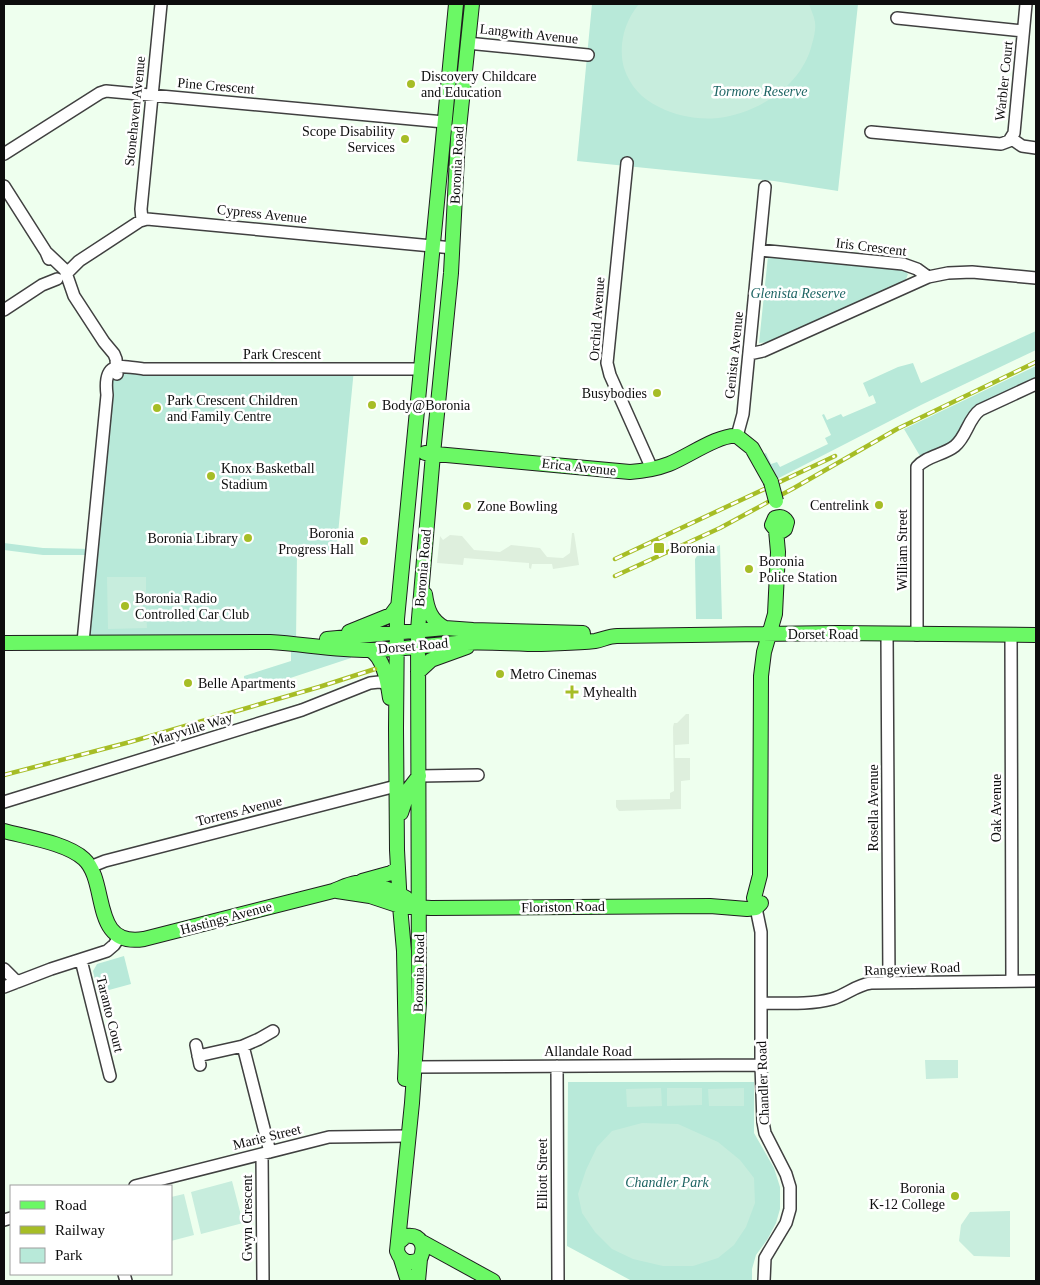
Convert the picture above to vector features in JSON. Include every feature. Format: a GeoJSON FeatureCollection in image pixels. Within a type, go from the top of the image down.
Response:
{"type":"FeatureCollection","features":[{"type":"Feature","properties":{"kind":"main road","name":"Boronia Road"},"geometry":{"type":"LineString","coordinates":[[408,1136],[404,1101],[406,1053],[404,951],[397,850],[396,632],[456,4]]}},
{"type":"Feature","properties":{"kind":"main road","name":"Boronia Road"},"geometry":{"type":"LineString","coordinates":[[398,1243],[416,1067],[419,1003],[418,630],[422,568],[453,248],[458,138],[472,4]]}},
{"type":"Feature","properties":{"kind":"main road","name":"Erica Avenue"},"geometry":{"type":"LineString","coordinates":[[413,452],[630,472],[652,469],[668,464],[723,438],[737,436]]}},
{"type":"Feature","properties":{"kind":"main road","name":"Chandler Road"},"geometry":{"type":"LineString","coordinates":[[737,436],[752,448],[771,482],[776,501],[775,512],[780,524],[775,614],[764,652],[760,702],[760,875],[757,903]]}},
{"type":"Feature","properties":{"kind":"main road"},"geometry":{"type":"LineString","coordinates":[[422,568],[428,609],[436,623],[445,628]]}},
{"type":"Feature","properties":{"kind":"main road","name":"Dorset Road"},"geometry":{"type":"LineString","coordinates":[[307,644],[356,630],[395,612],[398,607]]}},
{"type":"Feature","properties":{"kind":"main road","name":"Dorset Road"},"geometry":{"type":"LineString","coordinates":[[326,639],[445,628],[490,631],[597,633],[609,636],[770,634],[1036,635]]}},
{"type":"Feature","properties":{"kind":"main road","name":"Dorset Road"},"geometry":{"type":"LineString","coordinates":[[4,643],[264,642],[370,650],[484,641],[542,644],[597,640],[609,636]]}},
{"type":"Feature","properties":{"kind":"main road"},"geometry":{"type":"LineString","coordinates":[[418,672],[431,660],[484,641]]}},
{"type":"Feature","properties":{"kind":"main road","name":"Boronia Road"},"geometry":{"type":"LineString","coordinates":[[370,650],[376,654],[380,661],[388,684],[396,728]]}},
{"type":"Feature","properties":{"kind":"main road"},"geometry":{"type":"LineString","coordinates":[[396,748],[408,770],[419,776],[409,788],[397,825]]}},
{"type":"Feature","properties":{"kind":"main road"},"geometry":{"type":"LineString","coordinates":[[4,832],[71,850],[84,858],[90,868],[106,922],[120,936]]}},
{"type":"Feature","properties":{"kind":"main road"},"geometry":{"type":"LineString","coordinates":[[397,850],[418,850]]}},
{"type":"Feature","properties":{"kind":"main road"},"geometry":{"type":"LineString","coordinates":[[356,883],[391,873],[398,868]]}},
{"type":"Feature","properties":{"kind":"main road","name":"Hastings Avenue"},"geometry":{"type":"LineString","coordinates":[[120,936],[133,940],[144,939],[333,891],[356,883],[372,884],[399,900],[419,907]]}},
{"type":"Feature","properties":{"kind":"main road","name":"Hastings Avenue"},"geometry":{"type":"LineString","coordinates":[[333,891],[399,900]]}},
{"type":"Feature","properties":{"kind":"main road","name":"Floriston Road"},"geometry":{"type":"LineString","coordinates":[[419,907],[732,907],[748,902],[757,903]]}},
{"type":"Feature","properties":{"kind":"main road","name":"Boronia Road"},"geometry":{"type":"LineString","coordinates":[[403,1196],[410,1223],[419,1240]]}},
{"type":"Feature","properties":{"kind":"main road"},"geometry":{"type":"LineString","coordinates":[[408,1281],[402,1259],[397,1251],[398,1243],[406,1236],[419,1240],[493,1281]]}},
{"type":"Feature","properties":{"kind":"main road"},"geometry":{"type":"LineString","coordinates":[[418,1281],[423,1249],[419,1240]]}},
{"type":"Feature","properties":{"kind":"main road"},"geometry":{"type":"LineString","coordinates":[[402,1259],[411,1262],[421,1258],[439,1257],[456,1262]]}},
{"type":"Feature","properties":{"kind":"street","name":"Stonehaven Avenue"},"geometry":{"type":"LineString","coordinates":[[142,220],[141,209],[161,4]]}},
{"type":"Feature","properties":{"kind":"street","name":"Warbler Court"},"geometry":{"type":"LineString","coordinates":[[871,132],[1007,143],[1012,138],[1014,132],[1026,4]]}},
{"type":"Feature","properties":{"kind":"street"},"geometry":{"type":"LineString","coordinates":[[897,18],[1024,31]]}},
{"type":"Feature","properties":{"kind":"street","name":"Langwith Avenue"},"geometry":{"type":"LineString","coordinates":[[467,43],[588,55]]}},
{"type":"Feature","properties":{"kind":"street","name":"Pine Crescent"},"geometry":{"type":"LineString","coordinates":[[4,154],[102,91],[152,94],[444,122]]}},
{"type":"Feature","properties":{"kind":"street"},"geometry":{"type":"LineString","coordinates":[[1012,138],[1022,146],[1036,148]]}},
{"type":"Feature","properties":{"kind":"street","name":"Orchid Avenue"},"geometry":{"type":"LineString","coordinates":[[627,163],[607,363],[610,375],[652,469]]}},
{"type":"Feature","properties":{"kind":"street"},"geometry":{"type":"LineString","coordinates":[[4,186],[104,342],[114,354],[115,370],[106,378],[107,395],[83,642]]}},
{"type":"Feature","properties":{"kind":"street","name":"Genista Avenue"},"geometry":{"type":"LineString","coordinates":[[737,436],[742,420],[765,187]]}},
{"type":"Feature","properties":{"kind":"street","name":"Cypress Avenue"},"geometry":{"type":"LineString","coordinates":[[142,220],[152,219],[453,248]]}},
{"type":"Feature","properties":{"kind":"street"},"geometry":{"type":"LineString","coordinates":[[4,310],[142,220]]}},
{"type":"Feature","properties":{"kind":"street","name":"Iris Crescent"},"geometry":{"type":"LineString","coordinates":[[759,250],[903,264],[917,268],[928,277]]}},
{"type":"Feature","properties":{"kind":"street"},"geometry":{"type":"LineString","coordinates":[[749,354],[763,351],[928,277],[948,273],[972,272],[1036,278]]}},
{"type":"Feature","properties":{"kind":"street","name":"Park Crescent"},"geometry":{"type":"LineString","coordinates":[[115,370],[421,369]]}},
{"type":"Feature","properties":{"kind":"street","name":"William Street"},"geometry":{"type":"LineString","coordinates":[[917,635],[916,470],[918,464],[956,446],[980,410],[1036,384]]}},
{"type":"Feature","properties":{"kind":"street","name":"Rosella Avenue"},"geometry":{"type":"LineString","coordinates":[[887,634],[889,982]]}},
{"type":"Feature","properties":{"kind":"street","name":"Oak Avenue"},"geometry":{"type":"LineString","coordinates":[[1011,635],[1012,981]]}},
{"type":"Feature","properties":{"kind":"street","name":"Maryville Way"},"geometry":{"type":"LineString","coordinates":[[4,802],[294,713],[370,683],[388,684]]}},
{"type":"Feature","properties":{"kind":"street"},"geometry":{"type":"LineString","coordinates":[[419,776],[478,775]]}},
{"type":"Feature","properties":{"kind":"street","name":"Torrens Avenue"},"geometry":{"type":"LineString","coordinates":[[90,868],[105,860],[396,786]]}},
{"type":"Feature","properties":{"kind":"street","name":"Chandler Road"},"geometry":{"type":"LineString","coordinates":[[757,903],[765,916],[765,923],[761,932],[763,1122],[765,1133],[786,1174],[790,1187],[790,1209],[786,1222],[765,1258],[764,1281]]}},
{"type":"Feature","properties":{"kind":"street"},"geometry":{"type":"LineString","coordinates":[[4,987],[106,951],[114,945],[120,936]]}},
{"type":"Feature","properties":{"kind":"street","name":"Taranto Court"},"geometry":{"type":"LineString","coordinates":[[81,960],[110,1076]]}},
{"type":"Feature","properties":{"kind":"street"},"geometry":{"type":"LineString","coordinates":[[4,969],[17,982]]}},
{"type":"Feature","properties":{"kind":"street","name":"Rangeview Road"},"geometry":{"type":"LineString","coordinates":[[762,1003],[828,1000],[844,994],[861,984],[889,982],[1036,981]]}},
{"type":"Feature","properties":{"kind":"street"},"geometry":{"type":"LineString","coordinates":[[198,1055],[243,1046],[259,1040],[273,1031]]}},
{"type":"Feature","properties":{"kind":"street","name":"Gwyn Crescent"},"geometry":{"type":"LineString","coordinates":[[243,1046],[266,1153],[263,1281]]}},
{"type":"Feature","properties":{"kind":"street","name":"Allandale Road"},"geometry":{"type":"LineString","coordinates":[[416,1067],[761,1065]]}},
{"type":"Feature","properties":{"kind":"street","name":"Elliott Street"},"geometry":{"type":"LineString","coordinates":[[557,1066],[558,1281]]}},
{"type":"Feature","properties":{"kind":"street","name":"Marie Street"},"geometry":{"type":"LineString","coordinates":[[139,1185],[329,1138],[408,1136]]}},
{"type":"Feature","properties":{"kind":"green space","name":"Tormore Reserve"},"geometry":{"type":"Polygon","coordinates":[[[592,4],[858,4],[838,191],[774,181],[577,161],[592,4]]]}},
{"type":"Feature","properties":{"kind":"green space"},"geometry":{"type":"Polygon","coordinates":[[[639,4],[809,4],[815,22],[815,33],[807,59],[799,73],[776,95],[748,110],[733,115],[718,118],[687,117],[666,110],[647,100],[633,86],[624,68],[622,43],[624,34],[629,18],[639,4]]]}},
{"type":"Feature","properties":{"kind":"green space","name":"Glenista Reserve"},"geometry":{"type":"Polygon","coordinates":[[[768,256],[902,268],[908,274],[905,282],[772,342],[759,343],[768,256]]]}},
{"type":"Feature","properties":{"kind":"green space"},"geometry":{"type":"Polygon","coordinates":[[[1036,331],[1036,350],[921,405],[775,480],[763,454],[766,453],[771,464],[777,462],[780,467],[828,444],[825,438],[831,435],[822,415],[824,414],[827,420],[841,414],[843,417],[876,403],[873,395],[869,397],[863,383],[898,367],[913,363],[921,383],[1036,331]]]}},
{"type":"Feature","properties":{"kind":"green space"},"geometry":{"type":"Polygon","coordinates":[[[1036,366],[1036,379],[960,430],[949,445],[922,457],[920,456],[904,429],[1036,366]]]}},
{"type":"Feature","properties":{"kind":"green space"},"geometry":{"type":"Polygon","coordinates":[[[354,369],[337,544],[328,552],[297,553],[296,643],[351,650],[351,658],[263,687],[260,678],[244,685],[244,676],[291,661],[291,643],[83,642],[91,555],[43,555],[4,550],[4,543],[43,548],[92,549],[108,383],[114,371],[354,369]]]}},
{"type":"Feature","properties":{"kind":"green space"},"geometry":{"type":"Polygon","coordinates":[[[720,545],[722,619],[696,619],[695,559],[697,556],[720,545]]]}},
{"type":"Feature","properties":{"kind":"green space","name":"Boronia Radio Controlled Car Club"},"geometry":{"type":"Polygon","coordinates":[[[107,577],[146,577],[146,601],[143,601],[143,610],[146,611],[147,628],[108,629],[107,577]]]}},
{"type":"Feature","properties":{"kind":"green space"},"geometry":{"type":"Polygon","coordinates":[[[124,956],[131,984],[98,993],[93,971],[97,964],[124,956]]]}},
{"type":"Feature","properties":{"kind":"green space"},"geometry":{"type":"Polygon","coordinates":[[[925,1060],[958,1060],[958,1078],[926,1079],[925,1060]]]}},
{"type":"Feature","properties":{"kind":"green space","name":"Chandler Park"},"geometry":{"type":"Polygon","coordinates":[[[568,1082],[754,1082],[754,1133],[774,1168],[780,1187],[780,1209],[776,1223],[756,1255],[752,1269],[752,1281],[632,1281],[567,1246],[568,1082]]]}},
{"type":"Feature","properties":{"kind":"green space"},"geometry":{"type":"Polygon","coordinates":[[[661,1088],[662,1106],[627,1107],[626,1089],[661,1088]]]}},
{"type":"Feature","properties":{"kind":"green space"},"geometry":{"type":"Polygon","coordinates":[[[667,1088],[702,1088],[702,1105],[667,1106],[667,1088]]]}},
{"type":"Feature","properties":{"kind":"green space"},"geometry":{"type":"Polygon","coordinates":[[[744,1088],[744,1106],[709,1106],[708,1089],[744,1088]]]}},
{"type":"Feature","properties":{"kind":"green space"},"geometry":{"type":"Polygon","coordinates":[[[642,1123],[678,1124],[718,1142],[740,1160],[754,1178],[755,1203],[746,1227],[734,1245],[718,1258],[693,1266],[663,1266],[633,1259],[612,1249],[595,1232],[582,1213],[578,1194],[586,1170],[597,1147],[612,1131],[642,1123]]]}},
{"type":"Feature","properties":{"kind":"green space"},"geometry":{"type":"Polygon","coordinates":[[[232,1181],[243,1223],[201,1234],[191,1192],[232,1181]]]}},
{"type":"Feature","properties":{"kind":"green space"},"geometry":{"type":"Polygon","coordinates":[[[184,1194],[194,1235],[172,1241],[172,1197],[184,1194]]]}},
{"type":"Feature","properties":{"kind":"green space"},"geometry":{"type":"Polygon","coordinates":[[[1010,1211],[1010,1257],[974,1256],[959,1241],[961,1225],[970,1212],[1010,1211]]]}},
{"type":"Feature","properties":{"kind":"shaded area"},"geometry":{"type":"Polygon","coordinates":[[[572,533],[574,533],[579,565],[553,569],[552,564],[532,564],[531,569],[529,568],[529,563],[464,558],[463,565],[437,563],[440,536],[443,540],[450,535],[462,536],[474,550],[500,552],[511,545],[540,548],[547,557],[563,558],[570,553],[572,533]]]}},
{"type":"Feature","properties":{"kind":"shaded area"},"geometry":{"type":"Polygon","coordinates":[[[686,714],[689,714],[689,744],[675,745],[675,758],[690,758],[690,780],[681,781],[681,809],[619,811],[616,807],[616,800],[670,799],[670,793],[674,791],[673,727],[674,723],[677,723],[686,714]]]}},
{"type":"Feature","properties":{"kind":"railway"},"geometry":{"type":"LineString","coordinates":[[615,576],[720,528],[897,429],[1036,362]]}},
{"type":"Feature","properties":{"kind":"railway"},"geometry":{"type":"LineString","coordinates":[[615,559],[835,456]]}},
{"type":"Feature","properties":{"kind":"railway"},"geometry":{"type":"LineString","coordinates":[[4,775],[130,742],[375,669]]}},
{"type":"Feature","properties":{"kind":"place","name":"Discovery Childcare and Education"},"geometry":{"type":"Point","coordinates":[411,84]}},
{"type":"Feature","properties":{"kind":"place","name":"Scope Disability Services"},"geometry":{"type":"Point","coordinates":[405,139]}},
{"type":"Feature","properties":{"kind":"place","name":"Busybodies"},"geometry":{"type":"Point","coordinates":[657,393]}},
{"type":"Feature","properties":{"kind":"place","name":"Body@Boronia"},"geometry":{"type":"Point","coordinates":[372,405]}},
{"type":"Feature","properties":{"kind":"place","name":"Park Crescent Children and Family Centre"},"geometry":{"type":"Point","coordinates":[157,408]}},
{"type":"Feature","properties":{"kind":"place","name":"Knox Basketball Stadium"},"geometry":{"type":"Point","coordinates":[211,476]}},
{"type":"Feature","properties":{"kind":"place","name":"Centrelink"},"geometry":{"type":"Point","coordinates":[879,505]}},
{"type":"Feature","properties":{"kind":"place","name":"Zone Bowling"},"geometry":{"type":"Point","coordinates":[467,506]}},
{"type":"Feature","properties":{"kind":"place","name":"Boronia Library"},"geometry":{"type":"Point","coordinates":[248,538]}},
{"type":"Feature","properties":{"kind":"place","name":"Boronia Progress Hall"},"geometry":{"type":"Point","coordinates":[364,541]}},
{"type":"Feature","properties":{"kind":"place","name":"Boronia"},"geometry":{"type":"Point","coordinates":[659,548]}},
{"type":"Feature","properties":{"kind":"place","name":"Boronia Police Station"},"geometry":{"type":"Point","coordinates":[749,569]}},
{"type":"Feature","properties":{"kind":"place","name":"Boronia Radio Controlled Car Club"},"geometry":{"type":"Point","coordinates":[125,606]}},
{"type":"Feature","properties":{"kind":"place","name":"Metro Cinemas"},"geometry":{"type":"Point","coordinates":[500,674]}},
{"type":"Feature","properties":{"kind":"place","name":"Belle Apartments"},"geometry":{"type":"Point","coordinates":[188,683]}},
{"type":"Feature","properties":{"kind":"place","name":"Myhealth"},"geometry":{"type":"Point","coordinates":[572,692]}},
{"type":"Feature","properties":{"kind":"place","name":"Boronia K-12 College"},"geometry":{"type":"Point","coordinates":[955,1196]}}]}
